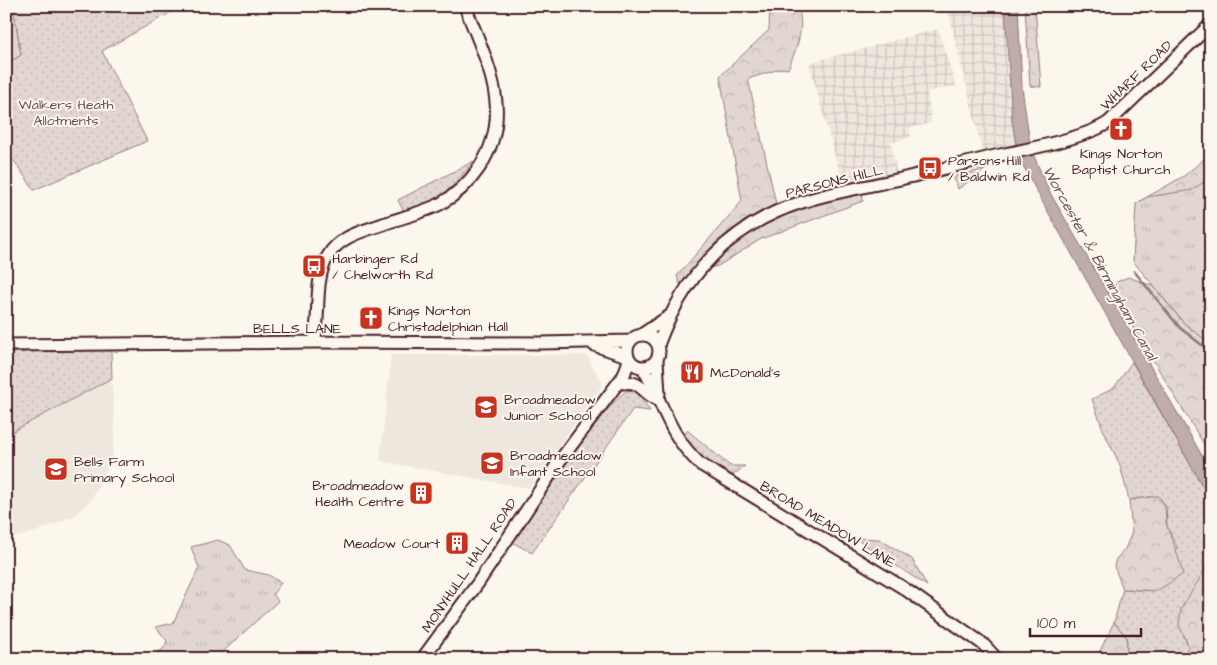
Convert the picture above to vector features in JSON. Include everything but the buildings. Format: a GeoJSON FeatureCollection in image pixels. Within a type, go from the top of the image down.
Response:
{"type":"FeatureCollection","features":[{"type":"Feature","properties":{"kind":"street"},"geometry":{"type":"LineString","coordinates":[[314,342],[321,277],[328,256],[338,242],[354,234],[439,205],[466,185],[487,156],[497,126],[496,99],[486,60],[465,6]]}},
{"type":"Feature","properties":{"kind":"street","name":"WHARF ROAD"},"geometry":{"type":"LineString","coordinates":[[1017,152],[1097,129],[1107,124],[1211,24]]}},
{"type":"Feature","properties":{"kind":"street","name":"PARSONS HILL"},"geometry":{"type":"LineString","coordinates":[[658,345],[671,315],[696,273],[724,243],[756,221],[800,202],[1017,152]]}},
{"type":"Feature","properties":{"kind":"street","name":"PARSONS HILL"},"geometry":{"type":"LineString","coordinates":[[641,335],[671,315]]}},
{"type":"Feature","properties":{"kind":"street"},"geometry":{"type":"LineString","coordinates":[[641,335],[654,340],[658,345],[657,360],[650,366],[642,368],[628,358],[627,348],[630,341],[641,335]]}},
{"type":"Feature","properties":{"kind":"street","name":"BELLS LANE"},"geometry":{"type":"LineString","coordinates":[[6,345],[630,341]]}},
{"type":"Feature","properties":{"kind":"street","name":"BELLS LANE"},"geometry":{"type":"LineString","coordinates":[[587,342],[628,358]]}},
{"type":"Feature","properties":{"kind":"street","name":"MONYHULL HALL ROAD"},"geometry":{"type":"LineString","coordinates":[[422,659],[478,583],[558,462],[628,369],[628,358]]}},
{"type":"Feature","properties":{"kind":"street","name":"BROAD MEADOW LANE"},"geometry":{"type":"LineString","coordinates":[[657,360],[658,402]]}},
{"type":"Feature","properties":{"kind":"street","name":"MONYHULL HALL ROAD"},"geometry":{"type":"LineString","coordinates":[[612,392],[642,368]]}},
{"type":"Feature","properties":{"kind":"street","name":"BROAD MEADOW LANE"},"geometry":{"type":"LineString","coordinates":[[642,368],[673,432],[684,448],[700,464],[895,583],[983,644],[997,659]]}},
{"type":"Feature","properties":{"kind":"street","name":"BROAD MEADOW LANE"},"geometry":{"type":"LineString","coordinates":[[624,383],[632,382],[637,384],[658,402]]}},
{"type":"Feature","properties":{"kind":"shaded area"},"geometry":{"type":"Polygon","coordinates":[[[947,6],[1005,6],[1012,121],[1016,144],[983,154],[947,6]]]}},
{"type":"Feature","properties":{"kind":"shaded area"},"geometry":{"type":"Polygon","coordinates":[[[1005,6],[1018,6],[1022,87],[1029,137],[1034,156],[1049,191],[1211,471],[1211,501],[1020,160],[1012,121],[1005,6]]]}},
{"type":"Feature","properties":{"kind":"shaded area"},"geometry":{"type":"Polygon","coordinates":[[[938,29],[956,86],[927,92],[932,123],[910,128],[911,137],[891,143],[897,175],[844,188],[809,63],[938,29]]]}},
{"type":"Feature","properties":{"kind":"shaded area","name":"Broadmeadow Junior School"},"geometry":{"type":"Polygon","coordinates":[[[391,355],[586,355],[603,384],[529,488],[380,461],[391,355]]]}},
{"type":"Feature","properties":{"kind":"shaded area","name":"Bells Farm Primary School"},"geometry":{"type":"Polygon","coordinates":[[[112,378],[115,435],[112,457],[101,482],[89,502],[72,517],[35,532],[6,540],[6,435],[112,378]]]}},
{"type":"Feature","properties":{"kind":"green space"},"geometry":{"type":"Polygon","coordinates":[[[6,6],[13,6],[21,55],[6,64],[6,6]]]}},
{"type":"Feature","properties":{"kind":"green space","name":"Walkers Heath Allotments"},"geometry":{"type":"Polygon","coordinates":[[[13,6],[182,6],[102,51],[147,141],[34,190],[6,149],[6,64],[21,55],[13,6]]]}},
{"type":"Feature","properties":{"kind":"green space"},"geometry":{"type":"Polygon","coordinates":[[[770,6],[798,6],[801,22],[797,45],[788,69],[782,68],[748,79],[776,204],[745,221],[720,240],[680,284],[677,276],[742,201],[720,76],[769,30],[770,6]]]}},
{"type":"Feature","properties":{"kind":"green space"},"geometry":{"type":"Polygon","coordinates":[[[1025,6],[1035,6],[1041,87],[1030,86],[1025,6]]]}},
{"type":"Feature","properties":{"kind":"green space"},"geometry":{"type":"Polygon","coordinates":[[[1211,153],[1211,193],[1140,201],[1184,176],[1211,153]]]}},
{"type":"Feature","properties":{"kind":"green space"},"geometry":{"type":"Polygon","coordinates":[[[474,161],[452,186],[433,202],[413,210],[403,210],[398,200],[474,161]]]}},
{"type":"Feature","properties":{"kind":"green space"},"geometry":{"type":"Polygon","coordinates":[[[986,169],[958,189],[954,178],[956,176],[986,169]]]}},
{"type":"Feature","properties":{"kind":"green space"},"geometry":{"type":"Polygon","coordinates":[[[1211,177],[1211,344],[1184,323],[1133,261],[1136,204],[1147,197],[1192,190],[1211,177]]]}},
{"type":"Feature","properties":{"kind":"green space"},"geometry":{"type":"Polygon","coordinates":[[[862,191],[863,201],[761,239],[718,266],[706,269],[725,246],[778,214],[862,191]]]}},
{"type":"Feature","properties":{"kind":"green space"},"geometry":{"type":"Polygon","coordinates":[[[1128,277],[1153,286],[1184,323],[1211,344],[1211,456],[1108,286],[1128,277]]]}},
{"type":"Feature","properties":{"kind":"green space"},"geometry":{"type":"Polygon","coordinates":[[[99,348],[111,352],[112,378],[6,435],[6,353],[99,348]]]}},
{"type":"Feature","properties":{"kind":"green space"},"geometry":{"type":"Polygon","coordinates":[[[1132,362],[1211,501],[1211,560],[1206,566],[1184,637],[1189,647],[1180,659],[1126,659],[1127,638],[1114,622],[1123,589],[1157,591],[1177,547],[1167,527],[1166,506],[1158,496],[1129,500],[1120,465],[1104,432],[1092,399],[1114,388],[1132,362]]]}},
{"type":"Feature","properties":{"kind":"green space"},"geometry":{"type":"Polygon","coordinates":[[[633,390],[639,394],[650,411],[633,409],[532,553],[512,542],[560,470],[600,419],[618,398],[626,391],[633,390]]]}},
{"type":"Feature","properties":{"kind":"green space"},"geometry":{"type":"Polygon","coordinates":[[[687,430],[730,466],[745,466],[733,475],[711,466],[699,455],[684,436],[687,430]]]}},
{"type":"Feature","properties":{"kind":"green space"},"geometry":{"type":"Polygon","coordinates":[[[1158,496],[1164,506],[1166,524],[1183,574],[1157,591],[1123,589],[1114,566],[1116,559],[1125,549],[1132,532],[1129,500],[1158,496]]]}},
{"type":"Feature","properties":{"kind":"green space"},"geometry":{"type":"Polygon","coordinates":[[[855,538],[879,539],[912,559],[927,586],[855,538]]]}},
{"type":"Feature","properties":{"kind":"green space"},"geometry":{"type":"Polygon","coordinates":[[[218,540],[230,545],[245,570],[269,575],[281,583],[273,594],[278,601],[215,659],[151,659],[164,648],[167,641],[156,627],[173,623],[199,568],[191,547],[218,540]]]}},
{"type":"Feature","properties":{"kind":"green space"},"geometry":{"type":"Polygon","coordinates":[[[1211,560],[1211,647],[1202,659],[1180,659],[1189,647],[1179,625],[1181,609],[1211,560]]]}},
{"type":"Feature","properties":{"kind":"green space"},"geometry":{"type":"Polygon","coordinates":[[[1114,622],[1127,638],[1126,659],[1096,659],[1114,622]]]}},
{"type":"Feature","properties":{"kind":"waterway"},"geometry":{"type":"LineString","coordinates":[[1134,271],[1180,328],[1211,352]]}},
{"type":"Feature","properties":{"kind":"place","name":"Kings Norton Baptist Church"},"geometry":{"type":"Point","coordinates":[1121,129]}},
{"type":"Feature","properties":{"kind":"place","name":"Parsons Hill / Baldwin Rd"},"geometry":{"type":"Point","coordinates":[930,168]}},
{"type":"Feature","properties":{"kind":"place","name":"Harbinger Rd / Chelworth Rd"},"geometry":{"type":"Point","coordinates":[314,266]}},
{"type":"Feature","properties":{"kind":"place","name":"Kings Norton Christadelphian Hall"},"geometry":{"type":"Point","coordinates":[371,318]}},
{"type":"Feature","properties":{"kind":"place","name":"McDonald's"},"geometry":{"type":"Point","coordinates":[692,372]}},
{"type":"Feature","properties":{"kind":"place","name":"Broadmeadow Junior School"},"geometry":{"type":"Point","coordinates":[486,407]}},
{"type":"Feature","properties":{"kind":"place","name":"Broadmeadow Infant School"},"geometry":{"type":"Point","coordinates":[492,463]}},
{"type":"Feature","properties":{"kind":"place","name":"Bells Farm Primary School"},"geometry":{"type":"Point","coordinates":[56,469]}},
{"type":"Feature","properties":{"kind":"place","name":"Broadmeadow Health Centre"},"geometry":{"type":"Point","coordinates":[421,493]}},
{"type":"Feature","properties":{"kind":"place","name":"Meadow Court"},"geometry":{"type":"Point","coordinates":[457,543]}},
{"type":"Feature","properties":{"kind":"water label","name":"Worcester & Birmingham Canal"},"geometry":{"type":"Point","coordinates":[1100,263]}}]}
